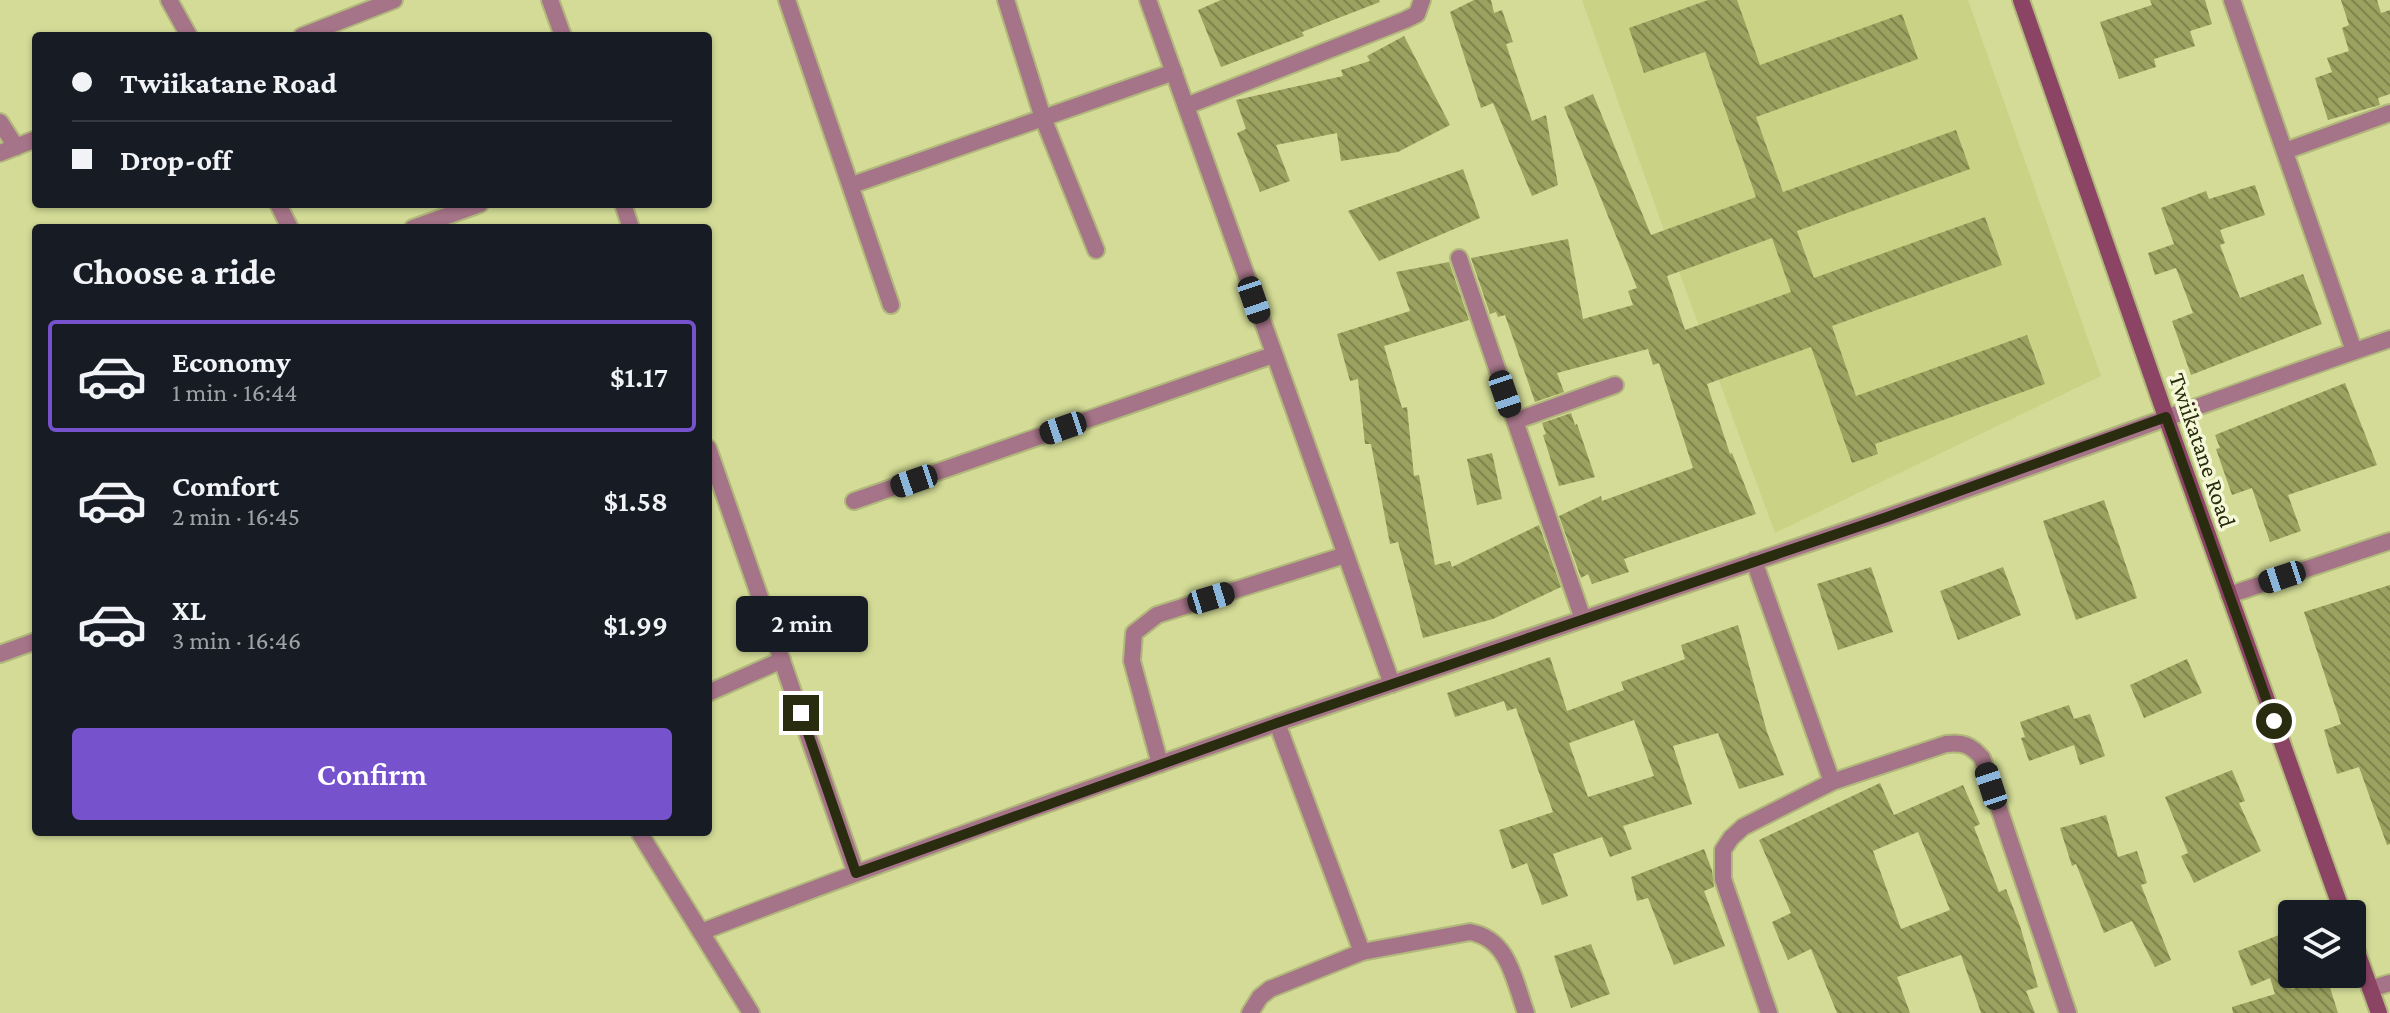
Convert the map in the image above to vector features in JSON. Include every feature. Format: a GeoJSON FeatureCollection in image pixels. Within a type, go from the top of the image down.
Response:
{"type":"FeatureCollection","features":[{"type":"Feature","properties":{"kind":"main road","name":"Twiikatane Road"},"geometry":{"type":"LineString","coordinates":[[2021,0],[2338,900]]}},
{"type":"Feature","properties":{"kind":"main road"},"geometry":{"type":"LineString","coordinates":[[2366,978],[2379,1013]]}},
{"type":"Feature","properties":{"kind":"street"},"geometry":{"type":"LineString","coordinates":[[169,0],[187,32]]}},
{"type":"Feature","properties":{"kind":"street"},"geometry":{"type":"LineString","coordinates":[[312,32],[394,0]]}},
{"type":"Feature","properties":{"kind":"street"},"geometry":{"type":"LineString","coordinates":[[550,0],[562,32]]}},
{"type":"Feature","properties":{"kind":"street"},"geometry":{"type":"LineString","coordinates":[[787,0],[891,305]]}},
{"type":"Feature","properties":{"kind":"street"},"geometry":{"type":"LineString","coordinates":[[1006,0],[1043,118],[1096,250]]}},
{"type":"Feature","properties":{"kind":"street"},"geometry":{"type":"LineString","coordinates":[[1148,0],[1392,684]]}},
{"type":"Feature","properties":{"kind":"street"},"geometry":{"type":"LineString","coordinates":[[1186,106],[1405,20],[1417,14],[1422,0]]}},
{"type":"Feature","properties":{"kind":"street"},"geometry":{"type":"LineString","coordinates":[[2232,0],[2354,351]]}},
{"type":"Feature","properties":{"kind":"street"},"geometry":{"type":"LineString","coordinates":[[852,185],[1174,72]]}},
{"type":"Feature","properties":{"kind":"street"},"geometry":{"type":"LineString","coordinates":[[2285,151],[2390,113]]}},
{"type":"Feature","properties":{"kind":"street"},"geometry":{"type":"LineString","coordinates":[[0,122],[8,150],[32,141]]}},
{"type":"Feature","properties":{"kind":"street"},"geometry":{"type":"LineString","coordinates":[[424,224],[469,208]]}},
{"type":"Feature","properties":{"kind":"street"},"geometry":{"type":"LineString","coordinates":[[1459,258],[1583,619]]}},
{"type":"Feature","properties":{"kind":"street"},"geometry":{"type":"LineString","coordinates":[[701,932],[1160,764],[1887,517],[2390,339]]}},
{"type":"Feature","properties":{"kind":"street"},"geometry":{"type":"LineString","coordinates":[[854,501],[1273,355]]}},
{"type":"Feature","properties":{"kind":"street"},"geometry":{"type":"LineString","coordinates":[[1515,421],[1615,385]]}},
{"type":"Feature","properties":{"kind":"street"},"geometry":{"type":"LineString","coordinates":[[712,459],[856,873]]}},
{"type":"Feature","properties":{"kind":"street"},"geometry":{"type":"LineString","coordinates":[[2229,595],[2390,541]]}},
{"type":"Feature","properties":{"kind":"street"},"geometry":{"type":"LineString","coordinates":[[1160,764],[1132,661],[1134,633],[1157,615],[1345,555]]}},
{"type":"Feature","properties":{"kind":"street"},"geometry":{"type":"LineString","coordinates":[[1754,561],[1832,782]]}},
{"type":"Feature","properties":{"kind":"street"},"geometry":{"type":"LineString","coordinates":[[0,654],[32,642]]}},
{"type":"Feature","properties":{"kind":"street"},"geometry":{"type":"LineString","coordinates":[[712,691],[782,660]]}},
{"type":"Feature","properties":{"kind":"street"},"geometry":{"type":"LineString","coordinates":[[1277,723],[1362,952]]}},
{"type":"Feature","properties":{"kind":"street"},"geometry":{"type":"LineString","coordinates":[[1769,1013],[1723,879],[1723,850],[1731,838],[1743,827],[1832,782],[1946,744],[1962,742],[1982,758],[2068,1013]]}},
{"type":"Feature","properties":{"kind":"street"},"geometry":{"type":"LineString","coordinates":[[641,836],[751,1013]]}},
{"type":"Feature","properties":{"kind":"street"},"geometry":{"type":"LineString","coordinates":[[1250,1013],[1260,997],[1270,989],[1362,952],[1454,934],[1484,935],[1505,953],[1526,1013]]}},
{"type":"Feature","properties":{"kind":"street"},"geometry":{"type":"LineString","coordinates":[[2370,989],[2390,983]]}},
{"type":"Feature","properties":{"kind":"shaded area"},"geometry":{"type":"Polygon","coordinates":[[[1582,0],[1968,0],[2101,376],[1775,533],[1582,0]]]}},
{"type":"Feature","properties":{"kind":"building"},"geometry":{"type":"Polygon","coordinates":[[[1221,0],[1380,2],[1302,32],[1304,36],[1221,67],[1198,10],[1221,0]]]}},
{"type":"Feature","properties":{"kind":"building"},"geometry":{"type":"Polygon","coordinates":[[[1474,0],[1491,0],[1494,13],[1502,10],[1513,42],[1506,44],[1532,121],[1546,115],[1558,185],[1532,196],[1493,103],[1481,108],[1450,12],[1474,0]]]}},
{"type":"Feature","properties":{"kind":"building"},"geometry":{"type":"Polygon","coordinates":[[[1708,0],[1737,0],[1760,65],[1902,14],[1918,59],[1756,117],[1783,192],[1956,130],[1970,169],[1797,231],[1814,278],[1985,217],[2002,265],[1832,326],[1856,396],[2027,335],[2045,384],[1875,444],[1878,454],[1852,463],[1811,347],[1707,384],[1730,454],[1756,514],[1624,559],[1629,572],[1592,584],[1588,574],[1581,578],[1559,516],[1601,496],[1602,501],[1693,468],[1659,363],[1653,365],[1648,349],[1557,373],[1564,392],[1535,402],[1505,315],[1498,317],[1496,312],[1490,314],[1471,258],[1568,239],[1583,319],[1633,305],[1628,291],[1637,288],[1564,107],[1593,94],[1651,235],[1756,197],[1705,52],[1644,73],[1629,28],[1708,0]],[[1772,238],[1667,276],[1685,330],[1791,292],[1772,238]]]}},
{"type":"Feature","properties":{"kind":"building"},"geometry":{"type":"Polygon","coordinates":[[[2150,0],[2205,0],[2212,24],[2190,31],[2195,46],[2154,59],[2156,67],[2119,79],[2100,22],[2152,5],[2150,0]]]}},
{"type":"Feature","properties":{"kind":"building"},"geometry":{"type":"Polygon","coordinates":[[[2341,0],[2377,0],[2381,13],[2390,10],[2390,94],[2378,98],[2380,105],[2328,120],[2315,78],[2332,72],[2327,58],[2349,51],[2342,28],[2349,25],[2341,0]]]}},
{"type":"Feature","properties":{"kind":"building"},"geometry":{"type":"Polygon","coordinates":[[[1404,36],[1450,125],[1398,152],[1341,161],[1337,133],[1276,145],[1290,181],[1260,192],[1237,133],[1246,129],[1236,100],[1343,76],[1341,70],[1370,61],[1367,56],[1404,36]]]}},
{"type":"Feature","properties":{"kind":"building"},"geometry":{"type":"Polygon","coordinates":[[[1463,169],[1480,218],[1379,261],[1348,211],[1463,169]]]}},
{"type":"Feature","properties":{"kind":"building"},"geometry":{"type":"Polygon","coordinates":[[[2255,185],[2265,215],[2220,230],[2225,243],[2220,245],[2240,298],[2303,274],[2322,324],[2191,375],[2172,321],[2193,313],[2176,268],[2155,275],[2148,253],[2174,244],[2161,208],[2206,191],[2209,199],[2255,185]]]}},
{"type":"Feature","properties":{"kind":"building"},"geometry":{"type":"Polygon","coordinates":[[[1449,262],[1469,320],[1384,346],[1402,408],[1407,407],[1414,476],[1419,475],[1435,565],[1450,561],[1452,567],[1539,525],[1561,587],[1493,619],[1423,638],[1398,542],[1390,544],[1371,444],[1365,444],[1358,379],[1350,381],[1337,334],[1410,311],[1396,272],[1449,262]]]}},
{"type":"Feature","properties":{"kind":"building"},"geometry":{"type":"Polygon","coordinates":[[[2345,383],[2377,465],[2288,495],[2301,531],[2270,542],[2252,488],[2232,495],[2216,449],[2220,448],[2215,435],[2345,383]]]}},
{"type":"Feature","properties":{"kind":"building"},"geometry":{"type":"Polygon","coordinates":[[[1571,413],[1595,477],[1559,486],[1542,423],[1571,413]]]}},
{"type":"Feature","properties":{"kind":"building"},"geometry":{"type":"Polygon","coordinates":[[[1492,453],[1502,499],[1477,505],[1467,459],[1492,453]]]}},
{"type":"Feature","properties":{"kind":"building"},"geometry":{"type":"Polygon","coordinates":[[[2104,500],[2137,598],[2076,620],[2043,521],[2104,500]]]}},
{"type":"Feature","properties":{"kind":"building"},"geometry":{"type":"Polygon","coordinates":[[[1871,567],[1893,632],[1838,650],[1817,584],[1871,567]]]}},
{"type":"Feature","properties":{"kind":"building"},"geometry":{"type":"Polygon","coordinates":[[[2003,567],[2021,615],[1958,640],[1940,591],[2003,567]]]}},
{"type":"Feature","properties":{"kind":"building"},"geometry":{"type":"Polygon","coordinates":[[[2390,585],[2390,844],[2387,845],[2359,767],[2337,774],[2324,730],[2341,724],[2304,612],[2390,585]]]}},
{"type":"Feature","properties":{"kind":"building"},"geometry":{"type":"Polygon","coordinates":[[[1738,625],[1767,732],[1784,775],[1739,789],[1718,733],[1673,746],[1692,804],[1623,826],[1632,849],[1610,857],[1602,837],[1553,854],[1568,896],[1542,905],[1527,863],[1512,869],[1499,830],[1553,812],[1516,708],[1507,711],[1504,701],[1455,717],[1447,693],[1550,657],[1567,711],[1624,690],[1621,682],[1685,659],[1681,645],[1738,625]],[[1634,720],[1569,743],[1588,797],[1654,776],[1634,720]]]}},
{"type":"Feature","properties":{"kind":"building"},"geometry":{"type":"Polygon","coordinates":[[[2187,659],[2202,693],[2144,718],[2130,685],[2187,659]]]}},
{"type":"Feature","properties":{"kind":"building"},"geometry":{"type":"Polygon","coordinates":[[[2069,705],[2074,719],[2090,714],[2105,756],[2080,765],[2074,745],[2029,761],[2021,738],[2025,737],[2020,722],[2069,705]]]}},
{"type":"Feature","properties":{"kind":"building"},"geometry":{"type":"Polygon","coordinates":[[[2232,770],[2245,801],[2239,803],[2261,851],[2194,883],[2181,856],[2188,853],[2165,797],[2232,770]]]}},
{"type":"Feature","properties":{"kind":"building"},"geometry":{"type":"Polygon","coordinates":[[[1880,783],[1894,815],[1963,785],[1980,824],[1974,827],[1999,892],[2006,889],[2020,926],[2038,987],[2026,991],[2035,1013],[1981,1013],[1961,955],[1897,977],[1910,1013],[1837,1013],[1811,949],[1788,960],[1772,922],[1791,913],[1759,840],[1880,783]],[[1918,832],[1873,851],[1901,929],[1950,910],[1918,832]]]}},
{"type":"Feature","properties":{"kind":"building"},"geometry":{"type":"Polygon","coordinates":[[[2106,815],[2118,857],[2137,851],[2147,883],[2141,885],[2171,960],[2155,967],[2132,921],[2104,933],[2076,864],[2072,866],[2060,828],[2106,815]]]}},
{"type":"Feature","properties":{"kind":"building"},"geometry":{"type":"Polygon","coordinates":[[[1704,849],[1714,887],[1704,891],[1725,946],[1674,965],[1648,898],[1637,901],[1631,877],[1704,849]]]}},
{"type":"Feature","properties":{"kind":"building"},"geometry":{"type":"Polygon","coordinates":[[[2278,935],[2278,988],[2330,988],[2338,1013],[2233,1013],[2232,1007],[2275,994],[2270,978],[2251,986],[2238,951],[2278,935]]]}},
{"type":"Feature","properties":{"kind":"building"},"geometry":{"type":"Polygon","coordinates":[[[1591,944],[1610,994],[1571,1008],[1554,956],[1591,944]]]}},
{"type":"Feature","properties":{"kind":"route"},"geometry":{"type":"LineString","coordinates":[[801,713],[856,873],[1277,723],[1887,517],[2166,417],[2274,721]]}}]}
